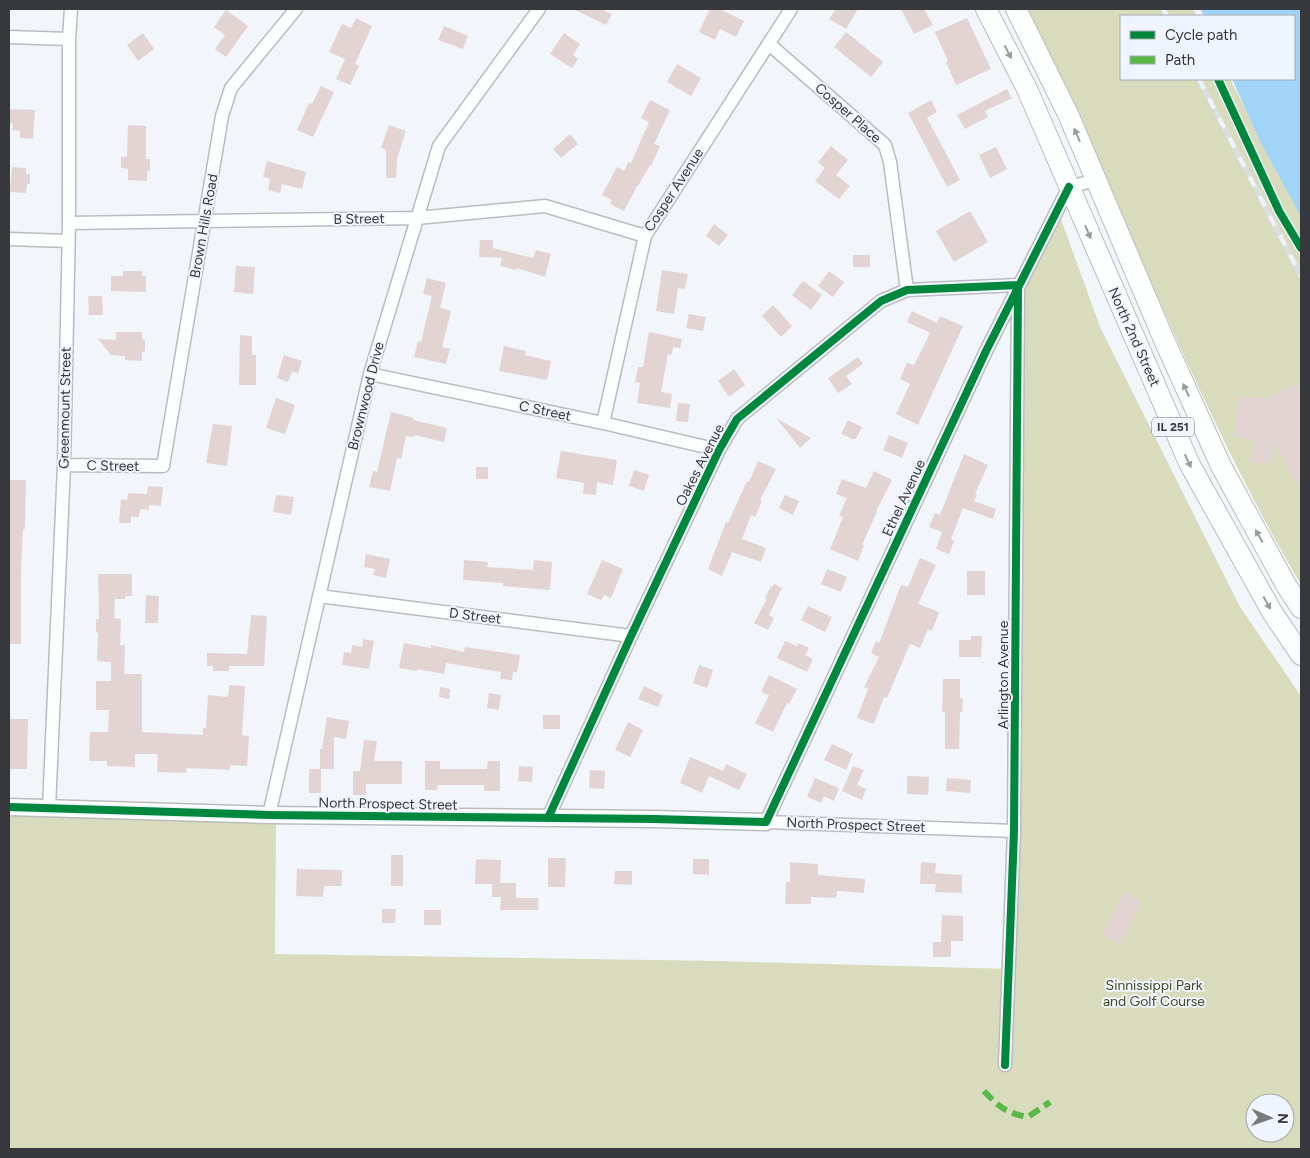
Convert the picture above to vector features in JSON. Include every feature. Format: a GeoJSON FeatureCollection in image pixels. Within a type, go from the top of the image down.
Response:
{"type":"FeatureCollection","features":[{"type":"Feature","properties":{"kind":"main road","name":"North 2nd Street"},"geometry":{"type":"LineString","coordinates":[[986,9],[1027,89],[1189,463],[1272,612],[1301,655]]}},
{"type":"Feature","properties":{"kind":"main road","name":"North 2nd Street"},"geometry":{"type":"LineString","coordinates":[[1016,9],[1068,114],[1165,342],[1221,466],[1286,585],[1301,608]]}},
{"type":"Feature","properties":{"kind":"street","name":"Greenmount Street"},"geometry":{"type":"LineString","coordinates":[[49,808],[64,465],[69,223],[69,39],[72,9]]}},
{"type":"Feature","properties":{"kind":"street","name":"Brown Hills Road"},"geometry":{"type":"LineString","coordinates":[[163,466],[222,116],[231,88],[296,9]]}},
{"type":"Feature","properties":{"kind":"street","name":"Brownwood Drive"},"geometry":{"type":"LineString","coordinates":[[269,815],[370,374],[439,146],[539,9]]}},
{"type":"Feature","properties":{"kind":"street","name":"Cosper Avenue"},"geometry":{"type":"LineString","coordinates":[[603,423],[644,236],[791,9]]}},
{"type":"Feature","properties":{"kind":"street"},"geometry":{"type":"LineString","coordinates":[[9,38],[69,39]]}},
{"type":"Feature","properties":{"kind":"street","name":"Cosper Place"},"geometry":{"type":"LineString","coordinates":[[769,44],[885,145],[890,162],[907,290]]}},
{"type":"Feature","properties":{"kind":"street"},"geometry":{"type":"LineString","coordinates":[[1069,187],[1096,180]]}},
{"type":"Feature","properties":{"kind":"street","name":"Ethel Avenue"},"geometry":{"type":"LineString","coordinates":[[766,822],[986,351],[1069,187]]}},
{"type":"Feature","properties":{"kind":"street","name":"B Street"},"geometry":{"type":"LineString","coordinates":[[69,223],[417,218],[544,206],[644,236]]}},
{"type":"Feature","properties":{"kind":"street"},"geometry":{"type":"LineString","coordinates":[[9,239],[68,241]]}},
{"type":"Feature","properties":{"kind":"street","name":"Oakes Avenue"},"geometry":{"type":"LineString","coordinates":[[548,818],[719,450],[737,419],[881,301],[907,290],[1018,285]]}},
{"type":"Feature","properties":{"kind":"street","name":"Arlington Avenue"},"geometry":{"type":"LineString","coordinates":[[1005,1065],[1014,831],[1018,285]]}},
{"type":"Feature","properties":{"kind":"street","name":"C Street"},"geometry":{"type":"LineString","coordinates":[[370,374],[603,423],[719,450]]}},
{"type":"Feature","properties":{"kind":"street","name":"C Street"},"geometry":{"type":"LineString","coordinates":[[64,465],[163,466]]}},
{"type":"Feature","properties":{"kind":"street","name":"D Street"},"geometry":{"type":"LineString","coordinates":[[319,596],[631,636]]}},
{"type":"Feature","properties":{"kind":"street","name":"North Prospect Street"},"geometry":{"type":"LineString","coordinates":[[9,807],[269,815],[654,818],[1014,831]]}},
{"type":"Feature","properties":{"kind":"green space"},"geometry":{"type":"Polygon","coordinates":[[[1028,9],[1193,9],[1196,15],[1120,15],[1120,80],[1231,80],[1301,216],[1301,585],[1262,515],[1226,444],[1159,300],[1028,9]]]}},
{"type":"Feature","properties":{"kind":"green space","name":"Sinnissippi Park and Golf Course"},"geometry":{"type":"Polygon","coordinates":[[[1061,219],[1100,327],[1240,607],[1301,696],[1301,1149],[9,1149],[9,815],[276,822],[275,954],[715,961],[1009,969],[1018,285],[1061,219]]]}},
{"type":"Feature","properties":{"kind":"water"},"geometry":{"type":"Polygon","coordinates":[[[1200,9],[1301,9],[1301,217],[1260,141],[1232,80],[1295,80],[1295,15],[1203,15],[1200,9]]]}},
{"type":"Feature","properties":{"kind":"building"},"geometry":{"type":"Polygon","coordinates":[[[573,9],[600,9],[612,14],[606,25],[573,9]]]}},
{"type":"Feature","properties":{"kind":"building"},"geometry":{"type":"Polygon","coordinates":[[[710,9],[720,9],[744,21],[736,37],[720,29],[715,40],[699,32],[710,9]]]}},
{"type":"Feature","properties":{"kind":"building"},"geometry":{"type":"Polygon","coordinates":[[[836,9],[858,9],[846,29],[829,19],[836,9]]]}},
{"type":"Feature","properties":{"kind":"building"},"geometry":{"type":"Polygon","coordinates":[[[901,9],[924,9],[933,25],[914,34],[901,9]]]}},
{"type":"Feature","properties":{"kind":"building"},"geometry":{"type":"Polygon","coordinates":[[[226,10],[248,26],[226,57],[215,49],[225,35],[214,27],[226,10]]]}},
{"type":"Feature","properties":{"kind":"building"},"geometry":{"type":"Polygon","coordinates":[[[356,18],[372,26],[355,64],[359,66],[350,85],[336,79],[345,59],[329,52],[342,24],[351,28],[356,18]]]}},
{"type":"Feature","properties":{"kind":"building"},"geometry":{"type":"Polygon","coordinates":[[[967,18],[991,69],[956,85],[935,32],[967,18]]]}},
{"type":"Feature","properties":{"kind":"building"},"geometry":{"type":"Polygon","coordinates":[[[444,26],[468,36],[463,49],[438,40],[444,26]]]}},
{"type":"Feature","properties":{"kind":"building"},"geometry":{"type":"Polygon","coordinates":[[[846,32],[883,62],[871,77],[834,47],[846,32]]]}},
{"type":"Feature","properties":{"kind":"building"},"geometry":{"type":"Polygon","coordinates":[[[143,33],[154,49],[138,61],[127,45],[143,33]]]}},
{"type":"Feature","properties":{"kind":"building"},"geometry":{"type":"Polygon","coordinates":[[[564,33],[580,44],[573,55],[578,59],[572,68],[550,54],[564,33]]]}},
{"type":"Feature","properties":{"kind":"building"},"geometry":{"type":"Polygon","coordinates":[[[677,64],[701,78],[691,96],[667,82],[677,64]]]}},
{"type":"Feature","properties":{"kind":"building"},"geometry":{"type":"Polygon","coordinates":[[[321,86],[334,92],[313,137],[297,130],[309,103],[312,104],[321,86]]]}},
{"type":"Feature","properties":{"kind":"building"},"geometry":{"type":"Polygon","coordinates":[[[1007,89],[1012,98],[985,111],[988,117],[965,129],[957,115],[1007,89]]]}},
{"type":"Feature","properties":{"kind":"building"},"geometry":{"type":"Polygon","coordinates":[[[650,100],[670,110],[654,144],[660,146],[651,166],[637,186],[624,211],[610,204],[612,200],[602,195],[617,167],[624,171],[628,162],[631,163],[649,122],[641,118],[650,100]]]}},
{"type":"Feature","properties":{"kind":"building"},"geometry":{"type":"Polygon","coordinates":[[[931,100],[937,112],[927,118],[960,180],[947,187],[908,113],[931,100]]]}},
{"type":"Feature","properties":{"kind":"building"},"geometry":{"type":"Polygon","coordinates":[[[9,109],[35,110],[33,139],[20,138],[20,131],[12,130],[13,123],[9,123],[9,109]]]}},
{"type":"Feature","properties":{"kind":"building"},"geometry":{"type":"Polygon","coordinates":[[[128,125],[146,126],[146,159],[150,159],[150,171],[147,171],[147,181],[128,180],[128,169],[121,168],[121,157],[127,157],[128,125]]]}},
{"type":"Feature","properties":{"kind":"building"},"geometry":{"type":"Polygon","coordinates":[[[389,125],[406,131],[397,159],[396,178],[386,178],[386,150],[381,148],[389,125]]]}},
{"type":"Feature","properties":{"kind":"building"},"geometry":{"type":"Polygon","coordinates":[[[570,134],[578,144],[561,158],[553,149],[570,134]]]}},
{"type":"Feature","properties":{"kind":"building"},"geometry":{"type":"Polygon","coordinates":[[[831,146],[848,160],[836,175],[850,186],[839,199],[815,181],[825,168],[818,162],[831,146]]]}},
{"type":"Feature","properties":{"kind":"building"},"geometry":{"type":"Polygon","coordinates":[[[996,147],[1007,169],[990,178],[979,155],[996,147]]]}},
{"type":"Feature","properties":{"kind":"building"},"geometry":{"type":"Polygon","coordinates":[[[267,161],[306,172],[302,189],[282,184],[280,193],[268,190],[270,179],[263,177],[267,161]]]}},
{"type":"Feature","properties":{"kind":"building"},"geometry":{"type":"Polygon","coordinates":[[[12,167],[26,168],[26,174],[30,174],[30,184],[27,184],[26,193],[10,192],[12,167]]]}},
{"type":"Feature","properties":{"kind":"building"},"geometry":{"type":"Polygon","coordinates":[[[970,211],[988,242],[954,262],[936,231],[970,211]]]}},
{"type":"Feature","properties":{"kind":"building"},"geometry":{"type":"Polygon","coordinates":[[[714,224],[728,235],[719,246],[706,236],[714,224]]]}},
{"type":"Feature","properties":{"kind":"building"},"geometry":{"type":"Polygon","coordinates":[[[480,240],[493,240],[493,248],[533,258],[536,250],[551,254],[545,277],[516,268],[516,270],[500,266],[502,258],[479,257],[480,240]]]}},
{"type":"Feature","properties":{"kind":"building"},"geometry":{"type":"Polygon","coordinates":[[[853,255],[870,255],[870,267],[853,267],[853,255]]]}},
{"type":"Feature","properties":{"kind":"building"},"geometry":{"type":"Polygon","coordinates":[[[236,266],[255,267],[253,294],[234,292],[236,266]]]}},
{"type":"Feature","properties":{"kind":"building"},"geometry":{"type":"Polygon","coordinates":[[[662,270],[688,274],[685,289],[678,288],[674,314],[656,311],[662,270]]]}},
{"type":"Feature","properties":{"kind":"building"},"geometry":{"type":"Polygon","coordinates":[[[123,271],[142,271],[142,276],[146,276],[146,292],[111,291],[111,276],[123,276],[123,271]]]}},
{"type":"Feature","properties":{"kind":"building"},"geometry":{"type":"Polygon","coordinates":[[[829,271],[844,282],[833,297],[818,286],[829,271]]]}},
{"type":"Feature","properties":{"kind":"building"},"geometry":{"type":"Polygon","coordinates":[[[427,278],[446,283],[440,308],[451,311],[442,347],[450,349],[446,364],[414,357],[418,341],[421,342],[432,296],[423,294],[427,278]]]}},
{"type":"Feature","properties":{"kind":"building"},"geometry":{"type":"Polygon","coordinates":[[[803,281],[822,295],[811,310],[792,295],[803,281]]]}},
{"type":"Feature","properties":{"kind":"building"},"geometry":{"type":"Polygon","coordinates":[[[88,296],[102,296],[103,315],[89,315],[88,296]]]}},
{"type":"Feature","properties":{"kind":"building"},"geometry":{"type":"Polygon","coordinates":[[[773,305],[792,326],[781,337],[762,316],[773,305]]]}},
{"type":"Feature","properties":{"kind":"building"},"geometry":{"type":"Polygon","coordinates":[[[912,311],[937,323],[940,316],[963,326],[918,425],[896,414],[910,384],[900,379],[907,362],[914,365],[930,333],[907,322],[912,311]]]}},
{"type":"Feature","properties":{"kind":"building"},"geometry":{"type":"Polygon","coordinates":[[[689,314],[706,317],[703,331],[686,328],[689,314]]]}},
{"type":"Feature","properties":{"kind":"building"},"geometry":{"type":"Polygon","coordinates":[[[116,332],[142,332],[142,339],[145,340],[145,351],[142,352],[142,361],[125,360],[125,356],[111,355],[98,339],[116,340],[116,332]]]}},
{"type":"Feature","properties":{"kind":"building"},"geometry":{"type":"Polygon","coordinates":[[[649,332],[682,339],[680,348],[673,347],[672,355],[668,354],[661,392],[672,394],[670,408],[637,403],[640,383],[635,382],[638,367],[643,367],[649,332]]]}},
{"type":"Feature","properties":{"kind":"building"},"geometry":{"type":"Polygon","coordinates":[[[240,335],[252,336],[252,355],[256,355],[256,385],[239,385],[240,335]]]}},
{"type":"Feature","properties":{"kind":"building"},"geometry":{"type":"Polygon","coordinates":[[[504,346],[526,351],[525,355],[551,361],[547,380],[499,371],[504,346]]]}},
{"type":"Feature","properties":{"kind":"building"},"geometry":{"type":"Polygon","coordinates":[[[284,355],[302,361],[298,373],[292,372],[288,382],[277,378],[284,355]]]}},
{"type":"Feature","properties":{"kind":"building"},"geometry":{"type":"Polygon","coordinates":[[[858,357],[863,364],[846,376],[852,384],[838,393],[828,378],[858,357]]]}},
{"type":"Feature","properties":{"kind":"building"},"geometry":{"type":"Polygon","coordinates":[[[734,369],[745,385],[729,397],[718,381],[734,369]]]}},
{"type":"Feature","properties":{"kind":"building"},"geometry":{"type":"Polygon","coordinates":[[[1301,384],[1301,490],[1275,443],[1270,463],[1250,462],[1255,440],[1234,436],[1239,397],[1271,398],[1282,390],[1301,384]]]}},
{"type":"Feature","properties":{"kind":"building"},"geometry":{"type":"Polygon","coordinates":[[[276,398],[295,405],[285,434],[266,428],[276,398]]]}},
{"type":"Feature","properties":{"kind":"building"},"geometry":{"type":"Polygon","coordinates":[[[678,403],[690,404],[688,422],[676,421],[678,403]]]}},
{"type":"Feature","properties":{"kind":"building"},"geometry":{"type":"Polygon","coordinates":[[[391,412],[414,418],[413,420],[447,428],[444,442],[414,435],[414,437],[406,436],[401,459],[397,458],[390,491],[369,487],[373,471],[377,472],[391,412]]]}},
{"type":"Feature","properties":{"kind":"building"},"geometry":{"type":"Polygon","coordinates":[[[776,418],[811,438],[800,448],[776,418]]]}},
{"type":"Feature","properties":{"kind":"building"},"geometry":{"type":"Polygon","coordinates":[[[848,420],[862,427],[856,439],[841,434],[848,420]]]}},
{"type":"Feature","properties":{"kind":"building"},"geometry":{"type":"Polygon","coordinates":[[[213,424],[232,426],[227,466],[206,463],[213,424]]]}},
{"type":"Feature","properties":{"kind":"building"},"geometry":{"type":"Polygon","coordinates":[[[889,435],[908,443],[902,458],[883,450],[889,435]]]}},
{"type":"Feature","properties":{"kind":"building"},"geometry":{"type":"Polygon","coordinates":[[[561,451],[617,460],[613,485],[597,482],[596,495],[583,494],[584,483],[556,478],[561,451]]]}},
{"type":"Feature","properties":{"kind":"building"},"geometry":{"type":"Polygon","coordinates":[[[964,454],[988,465],[975,494],[977,494],[974,501],[996,509],[993,519],[963,508],[951,539],[954,541],[949,554],[936,549],[942,532],[929,527],[935,513],[940,515],[964,454]]]}},
{"type":"Feature","properties":{"kind":"building"},"geometry":{"type":"Polygon","coordinates":[[[758,461],[776,469],[760,500],[762,501],[755,517],[751,515],[742,539],[766,548],[761,562],[732,552],[722,576],[708,569],[726,522],[728,523],[758,461]]]}},
{"type":"Feature","properties":{"kind":"building"},"geometry":{"type":"Polygon","coordinates":[[[476,467],[488,467],[488,479],[476,479],[476,467]]]}},
{"type":"Feature","properties":{"kind":"building"},"geometry":{"type":"Polygon","coordinates":[[[634,470],[649,475],[644,491],[629,486],[634,470]]]}},
{"type":"Feature","properties":{"kind":"building"},"geometry":{"type":"Polygon","coordinates":[[[874,471],[892,480],[876,511],[862,545],[864,545],[858,561],[830,549],[843,517],[839,516],[847,498],[836,494],[842,479],[866,488],[874,471]]]}},
{"type":"Feature","properties":{"kind":"building"},"geometry":{"type":"Polygon","coordinates":[[[9,480],[26,480],[25,529],[23,529],[21,572],[21,644],[9,644],[9,480]]]}},
{"type":"Feature","properties":{"kind":"building"},"geometry":{"type":"Polygon","coordinates":[[[148,486],[163,487],[161,506],[149,505],[149,510],[140,509],[139,517],[131,517],[131,523],[119,523],[121,499],[127,500],[128,493],[147,494],[148,486]]]}},
{"type":"Feature","properties":{"kind":"building"},"geometry":{"type":"Polygon","coordinates":[[[276,495],[294,497],[291,515],[273,512],[276,495]]]}},
{"type":"Feature","properties":{"kind":"building"},"geometry":{"type":"Polygon","coordinates":[[[785,495],[799,501],[793,515],[779,508],[785,495]]]}},
{"type":"Feature","properties":{"kind":"building"},"geometry":{"type":"Polygon","coordinates":[[[366,554],[390,559],[386,578],[373,575],[375,569],[364,567],[366,554]]]}},
{"type":"Feature","properties":{"kind":"building"},"geometry":{"type":"Polygon","coordinates":[[[920,558],[936,565],[918,604],[939,612],[932,631],[928,629],[920,648],[910,644],[887,698],[884,697],[874,724],[857,718],[868,689],[864,687],[879,657],[871,653],[876,641],[879,643],[901,585],[908,587],[920,558]]]}},
{"type":"Feature","properties":{"kind":"building"},"geometry":{"type":"Polygon","coordinates":[[[464,560],[488,562],[487,567],[533,570],[534,560],[552,562],[550,590],[503,586],[503,583],[463,580],[464,560]]]}},
{"type":"Feature","properties":{"kind":"building"},"geometry":{"type":"Polygon","coordinates":[[[602,560],[623,569],[611,598],[604,595],[601,600],[587,594],[602,560]]]}},
{"type":"Feature","properties":{"kind":"building"},"geometry":{"type":"Polygon","coordinates":[[[827,569],[847,577],[841,592],[821,584],[827,569]]]}},
{"type":"Feature","properties":{"kind":"building"},"geometry":{"type":"Polygon","coordinates":[[[967,571],[985,571],[985,595],[967,595],[967,571]]]}},
{"type":"Feature","properties":{"kind":"building"},"geometry":{"type":"Polygon","coordinates":[[[98,574],[132,574],[132,596],[125,596],[125,599],[115,599],[114,618],[121,619],[120,645],[125,645],[124,674],[142,674],[142,732],[203,735],[203,728],[206,728],[208,695],[228,697],[229,685],[245,686],[242,735],[249,736],[247,766],[230,765],[230,770],[187,768],[186,773],[157,772],[158,754],[135,754],[135,767],[107,766],[107,761],[89,761],[90,732],[108,732],[109,710],[96,710],[96,681],[111,681],[111,662],[97,661],[98,633],[96,632],[96,619],[99,619],[98,574]]]}},
{"type":"Feature","properties":{"kind":"building"},"geometry":{"type":"Polygon","coordinates":[[[774,584],[782,588],[769,615],[774,618],[768,630],[754,623],[767,599],[765,598],[771,586],[773,587],[774,584]]]}},
{"type":"Feature","properties":{"kind":"building"},"geometry":{"type":"Polygon","coordinates":[[[146,595],[159,596],[158,623],[145,623],[146,595]]]}},
{"type":"Feature","properties":{"kind":"building"},"geometry":{"type":"Polygon","coordinates":[[[808,606],[832,617],[825,632],[801,620],[808,606]]]}},
{"type":"Feature","properties":{"kind":"building"},"geometry":{"type":"Polygon","coordinates":[[[251,615],[267,616],[264,666],[229,666],[229,671],[213,671],[213,666],[207,666],[207,653],[247,654],[251,615]]]}},
{"type":"Feature","properties":{"kind":"building"},"geometry":{"type":"Polygon","coordinates":[[[971,636],[982,636],[981,657],[959,657],[959,640],[971,640],[971,636]]]}},
{"type":"Feature","properties":{"kind":"building"},"geometry":{"type":"Polygon","coordinates":[[[363,639],[374,641],[369,669],[342,665],[344,652],[351,653],[352,645],[362,647],[363,639]]]}},
{"type":"Feature","properties":{"kind":"building"},"geometry":{"type":"Polygon","coordinates":[[[785,641],[797,646],[798,643],[809,648],[805,655],[813,659],[807,672],[777,658],[785,641]]]}},
{"type":"Feature","properties":{"kind":"building"},"geometry":{"type":"Polygon","coordinates":[[[404,643],[431,648],[431,645],[464,652],[465,647],[520,655],[517,672],[513,672],[512,680],[500,679],[501,672],[446,663],[444,674],[399,668],[404,643]]]}},
{"type":"Feature","properties":{"kind":"building"},"geometry":{"type":"Polygon","coordinates":[[[699,665],[713,670],[707,688],[693,683],[699,665]]]}},
{"type":"Feature","properties":{"kind":"building"},"geometry":{"type":"Polygon","coordinates":[[[769,675],[797,689],[789,704],[787,703],[773,732],[755,723],[769,695],[761,692],[769,675]]]}},
{"type":"Feature","properties":{"kind":"building"},"geometry":{"type":"Polygon","coordinates":[[[943,679],[960,679],[960,698],[963,699],[962,712],[960,712],[959,749],[945,749],[945,712],[942,712],[943,679]]]}},
{"type":"Feature","properties":{"kind":"building"},"geometry":{"type":"Polygon","coordinates":[[[644,686],[663,695],[658,707],[638,699],[644,686]]]}},
{"type":"Feature","properties":{"kind":"building"},"geometry":{"type":"Polygon","coordinates":[[[440,687],[450,689],[449,699],[439,697],[440,687]]]}},
{"type":"Feature","properties":{"kind":"building"},"geometry":{"type":"Polygon","coordinates":[[[489,693],[501,695],[499,710],[487,708],[489,693]]]}},
{"type":"Feature","properties":{"kind":"building"},"geometry":{"type":"Polygon","coordinates":[[[543,715],[560,715],[560,729],[543,729],[543,715]]]}},
{"type":"Feature","properties":{"kind":"building"},"geometry":{"type":"Polygon","coordinates":[[[327,717],[349,721],[346,739],[334,737],[334,769],[321,769],[321,793],[309,793],[309,769],[320,769],[320,749],[322,749],[327,717]]]}},
{"type":"Feature","properties":{"kind":"building"},"geometry":{"type":"Polygon","coordinates":[[[9,719],[28,719],[27,769],[9,769],[9,719]]]}},
{"type":"Feature","properties":{"kind":"building"},"geometry":{"type":"Polygon","coordinates":[[[628,722],[643,730],[630,757],[615,750],[628,722]]]}},
{"type":"Feature","properties":{"kind":"building"},"geometry":{"type":"Polygon","coordinates":[[[364,740],[377,741],[374,761],[402,761],[402,784],[366,784],[366,795],[353,795],[353,771],[360,771],[364,740]]]}},
{"type":"Feature","properties":{"kind":"building"},"geometry":{"type":"Polygon","coordinates":[[[832,744],[853,754],[846,770],[824,760],[832,744]]]}},
{"type":"Feature","properties":{"kind":"building"},"geometry":{"type":"Polygon","coordinates":[[[690,757],[723,771],[726,764],[747,774],[739,790],[709,776],[702,793],[680,783],[690,757]]]}},
{"type":"Feature","properties":{"kind":"building"},"geometry":{"type":"Polygon","coordinates":[[[425,761],[440,761],[440,769],[487,769],[488,761],[500,761],[500,791],[484,791],[484,785],[438,785],[437,790],[425,790],[425,761]]]}},
{"type":"Feature","properties":{"kind":"building"},"geometry":{"type":"Polygon","coordinates":[[[519,766],[533,767],[532,782],[518,781],[519,766]]]}},
{"type":"Feature","properties":{"kind":"building"},"geometry":{"type":"Polygon","coordinates":[[[853,766],[864,770],[857,785],[866,789],[862,800],[842,791],[853,766]]]}},
{"type":"Feature","properties":{"kind":"building"},"geometry":{"type":"Polygon","coordinates":[[[590,770],[605,771],[604,789],[589,788],[590,770]]]}},
{"type":"Feature","properties":{"kind":"building"},"geometry":{"type":"Polygon","coordinates":[[[907,776],[929,777],[928,795],[907,794],[907,776]]]}},
{"type":"Feature","properties":{"kind":"building"},"geometry":{"type":"Polygon","coordinates":[[[815,778],[839,788],[834,801],[824,796],[821,803],[807,797],[815,778]]]}},
{"type":"Feature","properties":{"kind":"building"},"geometry":{"type":"Polygon","coordinates":[[[947,778],[971,780],[970,793],[946,791],[947,778]]]}},
{"type":"Feature","properties":{"kind":"building"},"geometry":{"type":"Polygon","coordinates":[[[391,855],[403,855],[403,886],[391,886],[391,855]]]}},
{"type":"Feature","properties":{"kind":"building"},"geometry":{"type":"Polygon","coordinates":[[[548,858],[566,858],[565,887],[548,887],[548,858]]]}},
{"type":"Feature","properties":{"kind":"building"},"geometry":{"type":"Polygon","coordinates":[[[476,859],[501,860],[500,883],[516,883],[516,898],[538,898],[538,910],[500,910],[501,897],[492,897],[492,884],[475,884],[476,859]]]}},
{"type":"Feature","properties":{"kind":"building"},"geometry":{"type":"Polygon","coordinates":[[[693,859],[709,859],[709,875],[693,874],[693,859]]]}},
{"type":"Feature","properties":{"kind":"building"},"geometry":{"type":"Polygon","coordinates":[[[790,862],[818,864],[818,875],[865,879],[864,893],[837,891],[836,898],[811,897],[811,904],[785,904],[786,882],[790,882],[790,862]]]}},
{"type":"Feature","properties":{"kind":"building"},"geometry":{"type":"Polygon","coordinates":[[[921,862],[936,863],[935,873],[962,875],[962,893],[935,892],[936,884],[920,884],[921,862]]]}},
{"type":"Feature","properties":{"kind":"building"},"geometry":{"type":"Polygon","coordinates":[[[297,869],[342,870],[342,886],[324,886],[323,897],[296,896],[297,869]]]}},
{"type":"Feature","properties":{"kind":"building"},"geometry":{"type":"Polygon","coordinates":[[[615,871],[632,871],[632,885],[614,884],[615,871]]]}},
{"type":"Feature","properties":{"kind":"building"},"geometry":{"type":"Polygon","coordinates":[[[1124,892],[1142,902],[1120,944],[1102,934],[1124,892]]]}},
{"type":"Feature","properties":{"kind":"building"},"geometry":{"type":"Polygon","coordinates":[[[382,909],[396,909],[395,923],[382,923],[382,909]]]}},
{"type":"Feature","properties":{"kind":"building"},"geometry":{"type":"Polygon","coordinates":[[[424,910],[441,910],[441,925],[424,925],[424,910]]]}},
{"type":"Feature","properties":{"kind":"building"},"geometry":{"type":"Polygon","coordinates":[[[942,915],[963,916],[963,941],[951,941],[951,957],[933,957],[933,942],[941,942],[942,915]]]}},
{"type":"Feature","properties":{"kind":"railway"},"geometry":{"type":"LineString","coordinates":[[1163,9],[1166,15]]}},
{"type":"Feature","properties":{"kind":"railway"},"geometry":{"type":"LineString","coordinates":[[1200,80],[1301,276]]}},
{"type":"Feature","properties":{"kind":"marked path"},"geometry":{"type":"LineString","coordinates":[[984,1091],[1003,1108],[1014,1114],[1028,1117],[1050,1102]]}},
{"type":"Feature","properties":{"kind":"cycle path"},"geometry":{"type":"LineString","coordinates":[[1218,80],[1279,211],[1301,248]]}},
{"type":"Feature","properties":{"kind":"cycle path"},"geometry":{"type":"LineString","coordinates":[[9,807],[269,815],[766,822],[986,351],[1069,187]]}},
{"type":"Feature","properties":{"kind":"cycle path"},"geometry":{"type":"LineString","coordinates":[[548,818],[719,450],[737,419],[881,301],[907,290],[1018,285]]}},
{"type":"Feature","properties":{"kind":"cycle path"},"geometry":{"type":"LineString","coordinates":[[1005,1065],[1014,831],[1018,287]]}}]}
